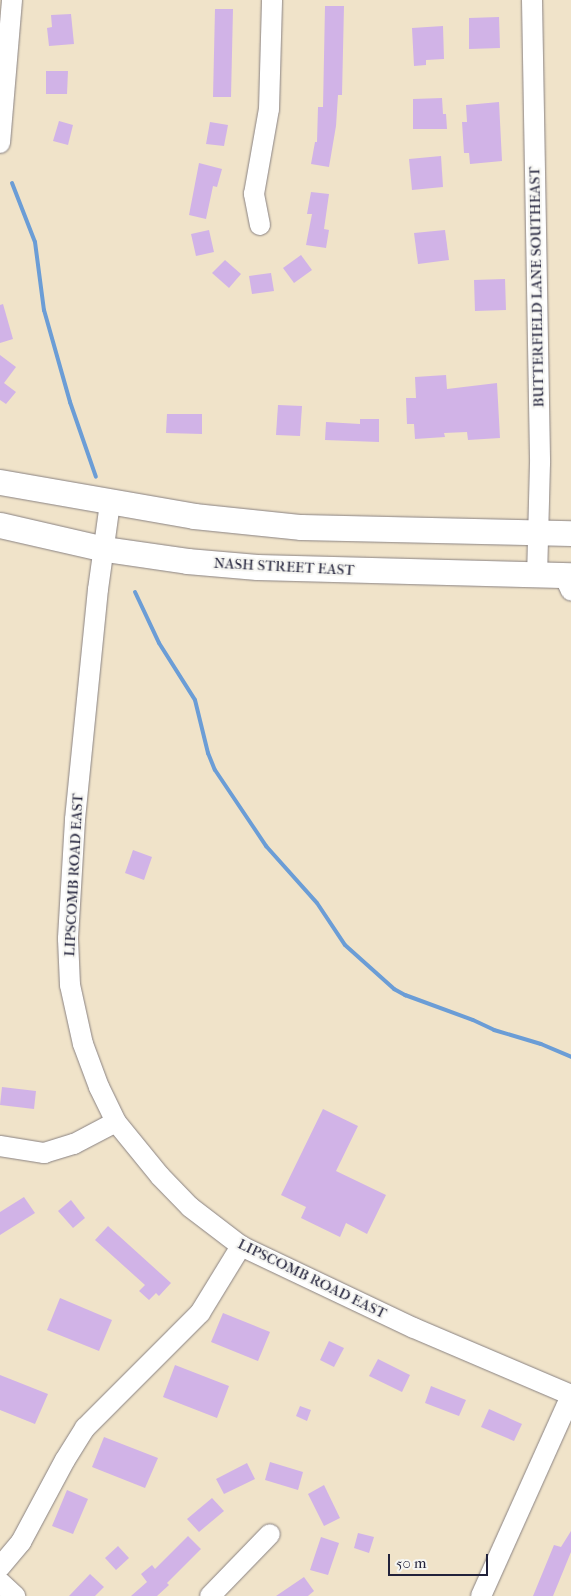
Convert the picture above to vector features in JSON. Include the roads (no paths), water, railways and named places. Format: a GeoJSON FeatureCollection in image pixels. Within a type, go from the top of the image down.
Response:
{"type":"FeatureCollection","features":[{"type":"Feature","properties":{"kind":"main road"},"geometry":{"type":"LineString","coordinates":[[0,482],[110,503],[194,516],[301,527],[571,533]]}},
{"type":"Feature","properties":{"kind":"main road","name":"NASH STREET EAST"},"geometry":{"type":"LineString","coordinates":[[0,525],[105,549],[187,561],[267,568],[537,574],[569,580]]}},
{"type":"Feature","properties":{"kind":"street"},"geometry":{"type":"LineString","coordinates":[[0,143],[12,0]]}},
{"type":"Feature","properties":{"kind":"street"},"geometry":{"type":"LineString","coordinates":[[260,224],[254,194],[269,109],[272,0]]}},
{"type":"Feature","properties":{"kind":"street","name":"BUTTERFIELD LANE SOUTHEAST"},"geometry":{"type":"LineString","coordinates":[[532,0],[540,464],[537,574]]}},
{"type":"Feature","properties":{"kind":"street","name":"LIPSCOMB ROAD EAST"},"geometry":{"type":"LineString","coordinates":[[110,503],[98,589],[75,820],[68,939],[70,985],[83,1044],[99,1087],[116,1122],[160,1176],[190,1207],[241,1246],[414,1328],[571,1396]]}},
{"type":"Feature","properties":{"kind":"street"},"geometry":{"type":"LineString","coordinates":[[0,1146],[44,1153],[74,1144],[116,1122]]}},
{"type":"Feature","properties":{"kind":"street"},"geometry":{"type":"LineString","coordinates":[[0,1567],[21,1542],[84,1428],[200,1313],[241,1246]]}},
{"type":"Feature","properties":{"kind":"street"},"geometry":{"type":"LineString","coordinates":[[481,1596],[571,1396]]}},
{"type":"Feature","properties":{"kind":"street"},"geometry":{"type":"LineString","coordinates":[[210,1596],[270,1534]]}},
{"type":"Feature","properties":{"kind":"street"},"geometry":{"type":"LineString","coordinates":[[0,1582],[15,1596]]}},
{"type":"Feature","properties":{"kind":"waterway"},"geometry":{"type":"LineString","coordinates":[[12,183],[35,242],[44,310],[70,402],[96,477]]}},
{"type":"Feature","properties":{"kind":"waterway"},"geometry":{"type":"LineString","coordinates":[[135,592],[159,643],[195,700],[208,753],[215,770],[266,846],[317,903],[345,945],[394,989],[405,995],[473,1020],[494,1030],[541,1044],[571,1057]]}}]}
